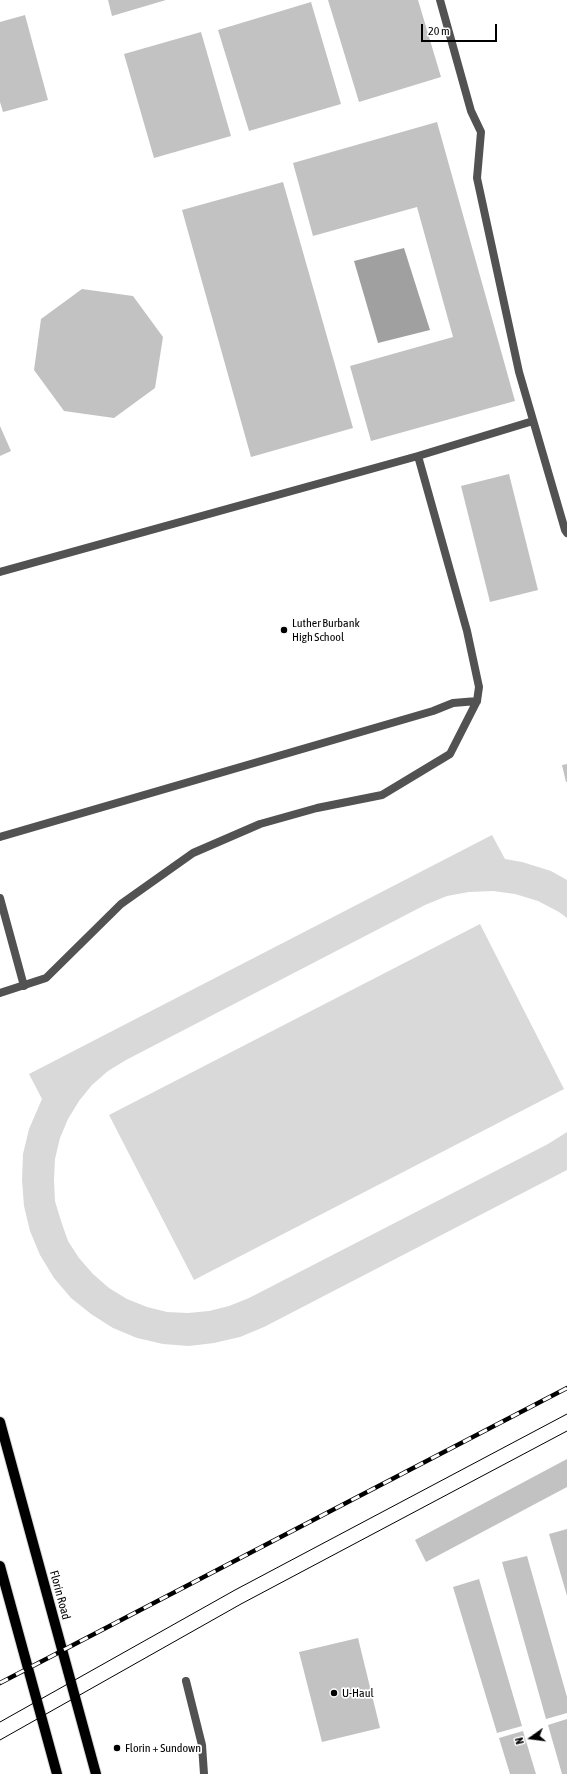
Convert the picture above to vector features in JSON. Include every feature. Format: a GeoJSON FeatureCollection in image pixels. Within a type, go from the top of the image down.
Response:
{"type":"FeatureCollection","features":[{"type":"Feature","properties":{"kind":"main road","name":"Florin Road"},"geometry":{"type":"LineString","coordinates":[[0,1422],[96,1774]]}},
{"type":"Feature","properties":{"kind":"main road"},"geometry":{"type":"LineString","coordinates":[[0,1566],[57,1774]]}},
{"type":"Feature","properties":{"kind":"lane"},"geometry":{"type":"LineString","coordinates":[[440,0],[471,111],[481,132],[477,178],[519,372],[567,533]]}},
{"type":"Feature","properties":{"kind":"lane"},"geometry":{"type":"LineString","coordinates":[[0,572],[418,456],[533,421]]}},
{"type":"Feature","properties":{"kind":"lane"},"geometry":{"type":"LineString","coordinates":[[0,993],[46,978],[121,904],[193,853],[260,824],[317,808],[382,795],[450,754],[477,701],[479,687],[467,631],[418,456]]}},
{"type":"Feature","properties":{"kind":"lane"},"geometry":{"type":"LineString","coordinates":[[0,837],[453,704],[477,701]]}},
{"type":"Feature","properties":{"kind":"lane"},"geometry":{"type":"LineString","coordinates":[[0,898],[24,986]]}},
{"type":"Feature","properties":{"kind":"lane"},"geometry":{"type":"LineString","coordinates":[[186,1681],[202,1745],[204,1774]]}},
{"type":"Feature","properties":{"kind":"shaded area"},"geometry":{"type":"Polygon","coordinates":[[[404,248],[430,330],[378,343],[354,261],[404,248]]]}},
{"type":"Feature","properties":{"kind":"shaded area"},"geometry":{"type":"Polygon","coordinates":[[[492,835],[505,859],[522,862],[551,871],[567,880],[567,918],[538,901],[515,894],[493,891],[469,892],[447,896],[425,905],[126,1060],[108,1071],[92,1085],[79,1101],[68,1119],[60,1138],[55,1159],[55,1201],[68,1241],[79,1258],[93,1274],[109,1288],[127,1299],[147,1307],[167,1312],[188,1313],[209,1311],[229,1306],[249,1298],[548,1144],[567,1132],[567,1170],[264,1327],[240,1337],[214,1343],[189,1346],[163,1344],[137,1338],[113,1328],[91,1314],[71,1298],[54,1278],[40,1255],[30,1231],[24,1206],[22,1180],[23,1154],[29,1129],[42,1099],[29,1074],[492,835]]]}},
{"type":"Feature","properties":{"kind":"shaded area"},"geometry":{"type":"Polygon","coordinates":[[[480,924],[564,1089],[194,1280],[109,1115],[480,924]]]}},
{"type":"Feature","properties":{"kind":"building"},"geometry":{"type":"Polygon","coordinates":[[[108,0],[166,0],[112,16],[108,0]]]}},
{"type":"Feature","properties":{"kind":"building"},"geometry":{"type":"Polygon","coordinates":[[[328,0],[418,0],[441,77],[359,102],[328,0]]]}},
{"type":"Feature","properties":{"kind":"building"},"geometry":{"type":"Polygon","coordinates":[[[311,2],[341,104],[249,131],[218,30],[311,2]]]}},
{"type":"Feature","properties":{"kind":"building"},"geometry":{"type":"Polygon","coordinates":[[[25,15],[48,100],[3,112],[0,102],[0,22],[25,15]]]}},
{"type":"Feature","properties":{"kind":"building"},"geometry":{"type":"Polygon","coordinates":[[[201,32],[231,136],[154,158],[124,54],[201,32]]]}},
{"type":"Feature","properties":{"kind":"building"},"geometry":{"type":"Polygon","coordinates":[[[437,122],[515,401],[371,441],[350,366],[453,337],[417,207],[313,236],[293,163],[437,122]]]}},
{"type":"Feature","properties":{"kind":"building"},"geometry":{"type":"Polygon","coordinates":[[[283,182],[353,428],[251,457],[182,210],[283,182]]]}},
{"type":"Feature","properties":{"kind":"building"},"geometry":{"type":"Polygon","coordinates":[[[82,289],[133,296],[163,337],[155,388],[114,418],[64,411],[34,370],[41,319],[82,289]]]}},
{"type":"Feature","properties":{"kind":"building"},"geometry":{"type":"Polygon","coordinates":[[[0,426],[11,451],[0,456],[0,426]]]}},
{"type":"Feature","properties":{"kind":"building"},"geometry":{"type":"Polygon","coordinates":[[[509,474],[538,590],[490,602],[461,486],[509,474]]]}},
{"type":"Feature","properties":{"kind":"building"},"geometry":{"type":"Polygon","coordinates":[[[567,764],[567,782],[566,782],[562,765],[567,764]]]}},
{"type":"Feature","properties":{"kind":"building"},"geometry":{"type":"Polygon","coordinates":[[[567,1459],[567,1487],[426,1562],[415,1540],[567,1459]]]}},
{"type":"Feature","properties":{"kind":"building"},"geometry":{"type":"Polygon","coordinates":[[[567,1529],[567,1596],[549,1534],[567,1529]]]}},
{"type":"Feature","properties":{"kind":"building"},"geometry":{"type":"Polygon","coordinates":[[[527,1556],[567,1697],[567,1713],[546,1719],[502,1562],[527,1556]]]}},
{"type":"Feature","properties":{"kind":"building"},"geometry":{"type":"Polygon","coordinates":[[[479,1579],[522,1726],[497,1733],[453,1587],[479,1579]]]}},
{"type":"Feature","properties":{"kind":"building"},"geometry":{"type":"Polygon","coordinates":[[[358,1638],[380,1728],[322,1742],[299,1652],[358,1638]]]}},
{"type":"Feature","properties":{"kind":"building"},"geometry":{"type":"Polygon","coordinates":[[[567,1719],[567,1774],[562,1774],[548,1725],[567,1719]]]}},
{"type":"Feature","properties":{"kind":"building"},"geometry":{"type":"Polygon","coordinates":[[[523,1731],[536,1774],[510,1774],[499,1738],[523,1731]]]}},
{"type":"Feature","properties":{"kind":"tram line"},"geometry":{"type":"LineString","coordinates":[[0,1722],[235,1590],[567,1414]]}},
{"type":"Feature","properties":{"kind":"tram line"},"geometry":{"type":"LineString","coordinates":[[0,1740],[241,1604],[567,1431]]}},
{"type":"Feature","properties":{"kind":"railway"},"geometry":{"type":"LineString","coordinates":[[0,1683],[567,1388]]}},
{"type":"Feature","properties":{"kind":"place","name":"Luther Burbank High School"},"geometry":{"type":"Point","coordinates":[284,630]}},
{"type":"Feature","properties":{"kind":"place","name":"U-Haul"},"geometry":{"type":"Point","coordinates":[334,1693]}},
{"type":"Feature","properties":{"kind":"place","name":"Florin + Sundown"},"geometry":{"type":"Point","coordinates":[117,1748]}}]}
